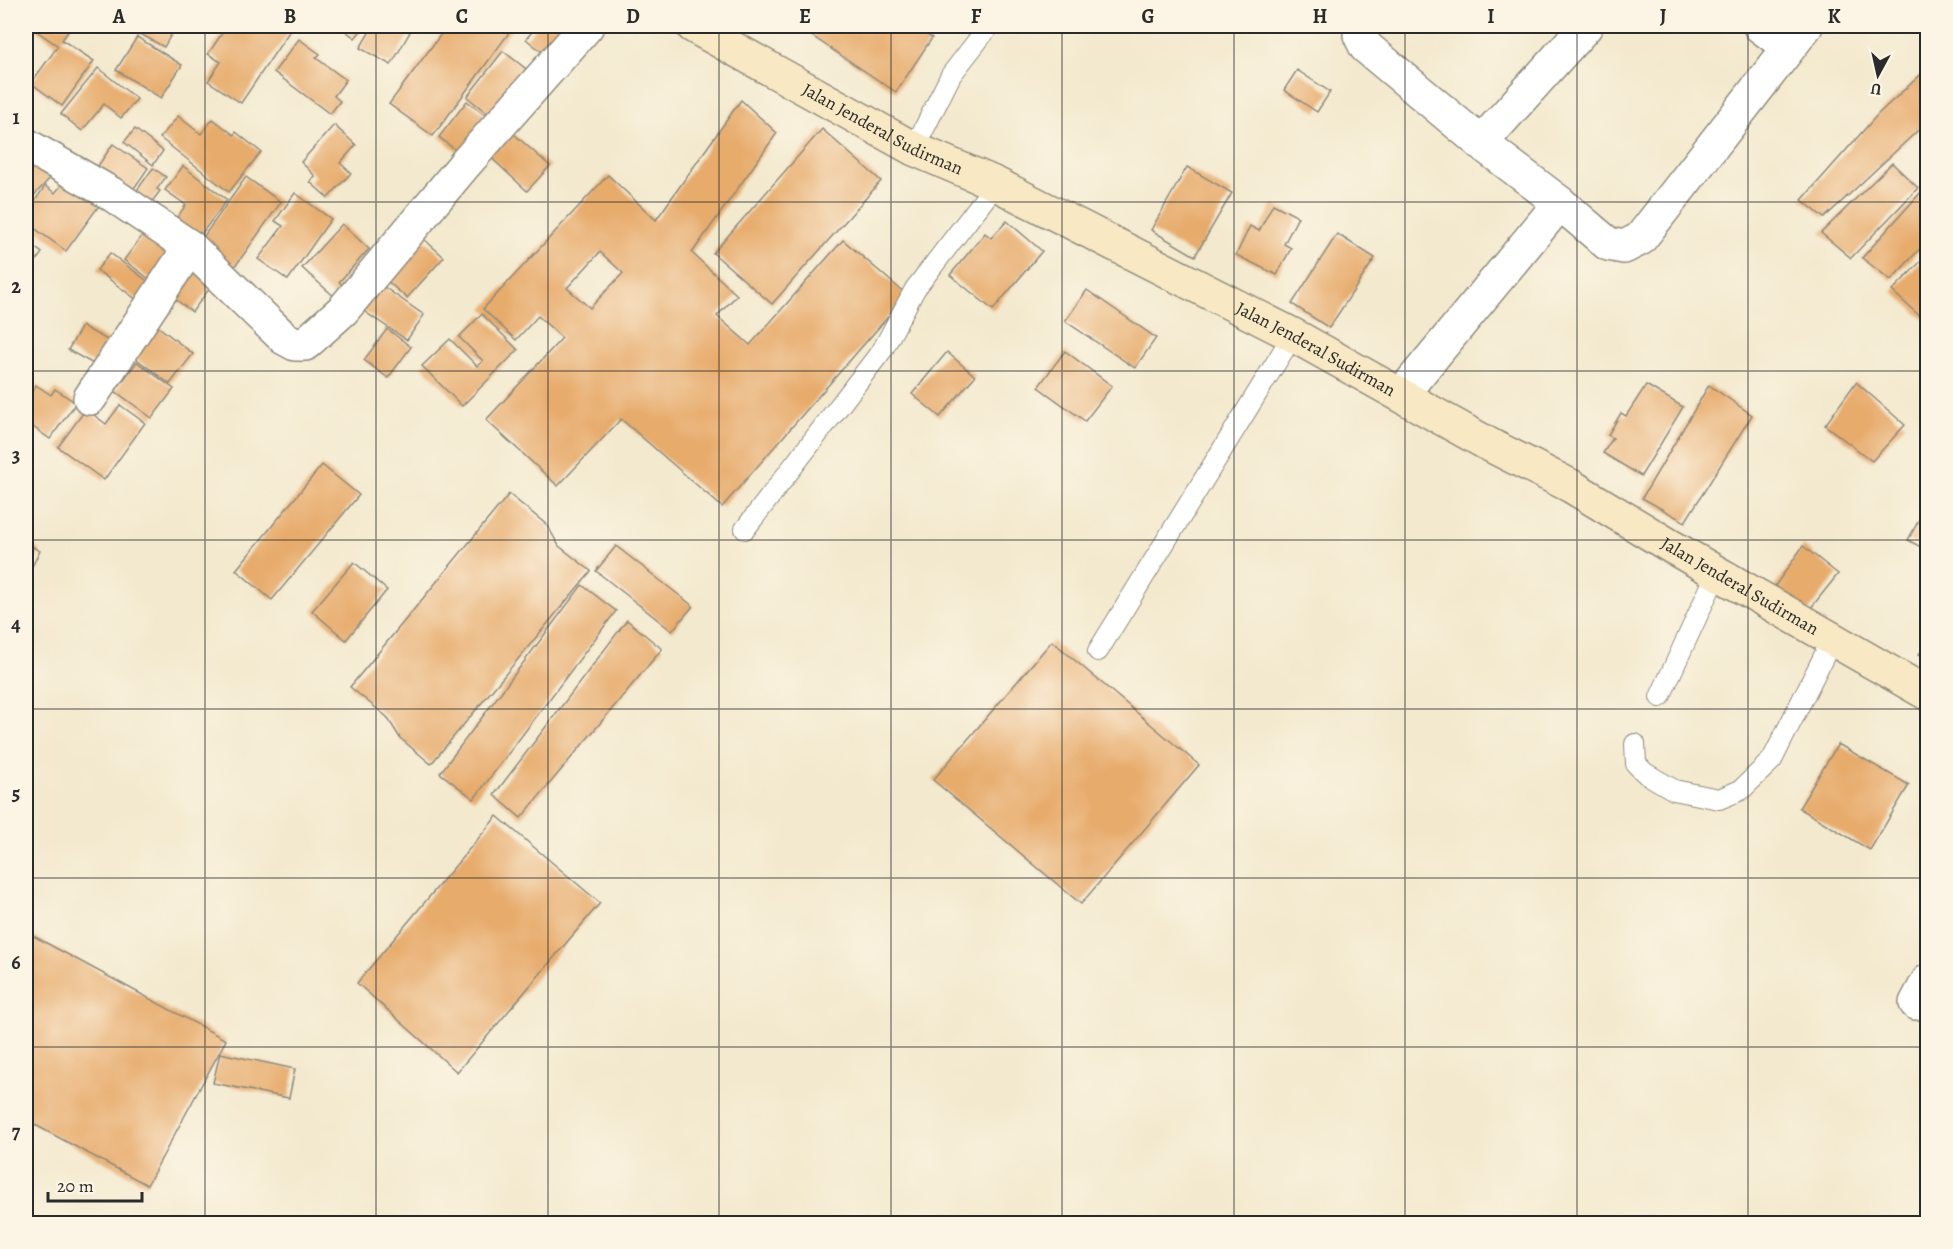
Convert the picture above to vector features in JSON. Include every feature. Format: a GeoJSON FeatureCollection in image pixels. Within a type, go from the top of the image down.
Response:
{"type":"FeatureCollection","features":[{"type":"Feature","properties":{"kind":"main road","name":"Jalan Jenderal Sudirman"},"geometry":{"type":"LineString","coordinates":[[693,26],[914,149],[996,184],[1293,334],[1488,444],[1571,486],[1928,694]]}},
{"type":"Feature","properties":{"kind":"street"},"geometry":{"type":"LineString","coordinates":[[26,145],[110,193],[190,247],[284,338],[295,344],[305,344],[343,310],[465,164],[587,26]]}},
{"type":"Feature","properties":{"kind":"street"},"geometry":{"type":"LineString","coordinates":[[1361,26],[1360,35],[1366,47],[1481,143],[1560,203],[1608,244],[1624,247],[1640,239],[1797,36],[1760,26]]}},
{"type":"Feature","properties":{"kind":"street"},"geometry":{"type":"LineString","coordinates":[[1481,143],[1586,26]]}},
{"type":"Feature","properties":{"kind":"street"},"geometry":{"type":"LineString","coordinates":[[1401,395],[1560,203]]}},
{"type":"Feature","properties":{"kind":"street"},"geometry":{"type":"LineString","coordinates":[[90,398],[190,247]]}},
{"type":"Feature","properties":{"kind":"lane"},"geometry":{"type":"LineString","coordinates":[[914,149],[951,75],[989,26]]}},
{"type":"Feature","properties":{"kind":"lane"},"geometry":{"type":"LineString","coordinates":[[745,529],[883,349],[915,289],[996,184]]}},
{"type":"Feature","properties":{"kind":"lane"},"geometry":{"type":"LineString","coordinates":[[1098,651],[1293,334]]}},
{"type":"Feature","properties":{"kind":"lane"},"geometry":{"type":"LineString","coordinates":[[1660,697],[1717,573]]}},
{"type":"Feature","properties":{"kind":"lane"},"geometry":{"type":"LineString","coordinates":[[1635,744],[1636,764],[1645,773],[1674,790],[1719,799],[1741,790],[1772,760],[1833,640]]}},
{"type":"Feature","properties":{"kind":"building"},"geometry":{"type":"Polygon","coordinates":[[[72,26],[62,40],[94,61],[62,106],[31,83],[58,46],[31,27],[72,26]]]}},
{"type":"Feature","properties":{"kind":"building"},"geometry":{"type":"Polygon","coordinates":[[[126,26],[176,26],[164,47],[126,26]]]}},
{"type":"Feature","properties":{"kind":"building"},"geometry":{"type":"Polygon","coordinates":[[[227,26],[236,31],[240,26],[293,26],[241,103],[208,81],[221,62],[208,54],[227,26]]]}},
{"type":"Feature","properties":{"kind":"building"},"geometry":{"type":"Polygon","coordinates":[[[339,26],[365,26],[355,38],[339,26]]]}},
{"type":"Feature","properties":{"kind":"building"},"geometry":{"type":"Polygon","coordinates":[[[373,26],[399,26],[410,32],[391,65],[360,48],[373,26]]]}},
{"type":"Feature","properties":{"kind":"building"},"geometry":{"type":"Polygon","coordinates":[[[447,26],[514,26],[433,136],[389,104],[447,26]]]}},
{"type":"Feature","properties":{"kind":"building"},"geometry":{"type":"Polygon","coordinates":[[[537,26],[580,26],[552,60],[526,39],[537,26]]]}},
{"type":"Feature","properties":{"kind":"building"},"geometry":{"type":"Polygon","coordinates":[[[819,26],[913,26],[932,38],[896,92],[812,36],[819,26]]]}},
{"type":"Feature","properties":{"kind":"building"},"geometry":{"type":"Polygon","coordinates":[[[137,37],[182,65],[161,98],[116,70],[137,37]]]}},
{"type":"Feature","properties":{"kind":"building"},"geometry":{"type":"Polygon","coordinates":[[[299,39],[320,54],[316,58],[346,80],[334,96],[340,101],[330,114],[274,72],[299,39]]]}},
{"type":"Feature","properties":{"kind":"building"},"geometry":{"type":"Polygon","coordinates":[[[503,51],[534,75],[497,121],[467,97],[503,51]]]}},
{"type":"Feature","properties":{"kind":"building"},"geometry":{"type":"Polygon","coordinates":[[[98,68],[137,99],[121,118],[104,104],[82,131],[61,114],[98,68]]]}},
{"type":"Feature","properties":{"kind":"building"},"geometry":{"type":"Polygon","coordinates":[[[1928,68],[1928,121],[1824,218],[1802,200],[1879,113],[1928,68]]]}},
{"type":"Feature","properties":{"kind":"building"},"geometry":{"type":"Polygon","coordinates":[[[1297,70],[1330,92],[1317,112],[1284,90],[1297,70]]]}},
{"type":"Feature","properties":{"kind":"building"},"geometry":{"type":"Polygon","coordinates":[[[741,100],[777,133],[692,253],[737,295],[717,316],[750,345],[843,240],[907,295],[722,507],[621,419],[558,486],[486,420],[562,338],[538,316],[516,340],[483,309],[608,175],[656,220],[741,100]],[[600,252],[567,288],[590,308],[623,273],[600,252]]]}},
{"type":"Feature","properties":{"kind":"building"},"geometry":{"type":"Polygon","coordinates":[[[467,101],[495,123],[467,159],[439,137],[467,101]]]}},
{"type":"Feature","properties":{"kind":"building"},"geometry":{"type":"Polygon","coordinates":[[[178,116],[201,134],[213,119],[234,135],[236,132],[261,152],[229,192],[160,138],[178,116]]]}},
{"type":"Feature","properties":{"kind":"building"},"geometry":{"type":"Polygon","coordinates":[[[334,125],[356,145],[340,163],[351,173],[328,198],[310,182],[315,176],[301,162],[334,125]]]}},
{"type":"Feature","properties":{"kind":"building"},"geometry":{"type":"Polygon","coordinates":[[[505,126],[550,166],[527,191],[483,150],[505,126]]]}},
{"type":"Feature","properties":{"kind":"building"},"geometry":{"type":"Polygon","coordinates":[[[135,129],[163,151],[153,165],[124,142],[135,129]]]}},
{"type":"Feature","properties":{"kind":"building"},"geometry":{"type":"Polygon","coordinates":[[[822,129],[881,181],[772,304],[713,253],[822,129]]]}},
{"type":"Feature","properties":{"kind":"building"},"geometry":{"type":"Polygon","coordinates":[[[113,144],[148,168],[128,197],[93,173],[113,144]]]}},
{"type":"Feature","properties":{"kind":"building"},"geometry":{"type":"Polygon","coordinates":[[[26,155],[50,178],[26,204],[26,155]]]}},
{"type":"Feature","properties":{"kind":"building"},"geometry":{"type":"Polygon","coordinates":[[[1892,163],[1918,188],[1851,258],[1821,233],[1892,163]]]}},
{"type":"Feature","properties":{"kind":"building"},"geometry":{"type":"Polygon","coordinates":[[[183,166],[227,200],[196,241],[172,224],[186,205],[165,190],[183,166]]]}},
{"type":"Feature","properties":{"kind":"building"},"geometry":{"type":"Polygon","coordinates":[[[1187,167],[1232,193],[1195,256],[1151,230],[1187,167]]]}},
{"type":"Feature","properties":{"kind":"building"},"geometry":{"type":"Polygon","coordinates":[[[153,168],[166,177],[157,189],[160,191],[145,211],[130,200],[153,168]]]}},
{"type":"Feature","properties":{"kind":"building"},"geometry":{"type":"Polygon","coordinates":[[[246,177],[281,202],[234,268],[199,243],[246,177]]]}},
{"type":"Feature","properties":{"kind":"building"},"geometry":{"type":"Polygon","coordinates":[[[67,178],[101,203],[66,251],[26,222],[26,214],[45,186],[55,193],[67,178]]]}},
{"type":"Feature","properties":{"kind":"building"},"geometry":{"type":"Polygon","coordinates":[[[1923,190],[1928,193],[1928,240],[1891,280],[1862,258],[1923,190]]]}},
{"type":"Feature","properties":{"kind":"building"},"geometry":{"type":"Polygon","coordinates":[[[295,193],[331,219],[288,280],[258,259],[283,226],[275,221],[295,193]]]}},
{"type":"Feature","properties":{"kind":"building"},"geometry":{"type":"Polygon","coordinates":[[[1273,204],[1298,217],[1284,244],[1291,248],[1277,275],[1236,255],[1250,226],[1259,231],[1273,204]]]}},
{"type":"Feature","properties":{"kind":"building"},"geometry":{"type":"Polygon","coordinates":[[[1007,221],[1042,251],[993,310],[950,275],[985,233],[991,238],[1007,221]]]}},
{"type":"Feature","properties":{"kind":"building"},"geometry":{"type":"Polygon","coordinates":[[[342,224],[369,249],[339,282],[347,289],[337,299],[302,268],[342,224]]]}},
{"type":"Feature","properties":{"kind":"building"},"geometry":{"type":"Polygon","coordinates":[[[147,229],[179,253],[156,284],[124,260],[147,229]]]}},
{"type":"Feature","properties":{"kind":"building"},"geometry":{"type":"Polygon","coordinates":[[[416,232],[444,257],[407,298],[379,274],[416,232]]]}},
{"type":"Feature","properties":{"kind":"building"},"geometry":{"type":"Polygon","coordinates":[[[1337,234],[1375,258],[1329,328],[1292,304],[1337,234]]]}},
{"type":"Feature","properties":{"kind":"building"},"geometry":{"type":"Polygon","coordinates":[[[28,242],[42,253],[26,274],[26,246],[28,242]]]}},
{"type":"Feature","properties":{"kind":"building"},"geometry":{"type":"Polygon","coordinates":[[[110,253],[154,286],[141,303],[97,270],[110,253]]]}},
{"type":"Feature","properties":{"kind":"building"},"geometry":{"type":"Polygon","coordinates":[[[1928,254],[1928,315],[1923,319],[1892,291],[1928,254]]]}},
{"type":"Feature","properties":{"kind":"building"},"geometry":{"type":"Polygon","coordinates":[[[188,260],[216,280],[192,312],[165,291],[188,260]]]}},
{"type":"Feature","properties":{"kind":"building"},"geometry":{"type":"Polygon","coordinates":[[[377,282],[424,315],[407,340],[359,308],[377,282]]]}},
{"type":"Feature","properties":{"kind":"building"},"geometry":{"type":"Polygon","coordinates":[[[1087,290],[1156,338],[1135,368],[1065,321],[1087,290]]]}},
{"type":"Feature","properties":{"kind":"building"},"geometry":{"type":"Polygon","coordinates":[[[482,314],[518,350],[462,406],[422,366],[450,339],[477,366],[483,361],[459,337],[482,314]]]}},
{"type":"Feature","properties":{"kind":"building"},"geometry":{"type":"Polygon","coordinates":[[[155,324],[193,354],[170,384],[131,355],[155,324]]]}},
{"type":"Feature","properties":{"kind":"building"},"geometry":{"type":"Polygon","coordinates":[[[82,326],[111,342],[97,366],[68,350],[82,326]]]}},
{"type":"Feature","properties":{"kind":"building"},"geometry":{"type":"Polygon","coordinates":[[[387,329],[411,347],[388,378],[364,360],[387,329]]]}},
{"type":"Feature","properties":{"kind":"building"},"geometry":{"type":"Polygon","coordinates":[[[1065,351],[1112,386],[1085,421],[1038,387],[1065,351]]]}},
{"type":"Feature","properties":{"kind":"building"},"geometry":{"type":"Polygon","coordinates":[[[947,352],[975,376],[940,417],[912,394],[947,352]]]}},
{"type":"Feature","properties":{"kind":"building"},"geometry":{"type":"Polygon","coordinates":[[[137,362],[174,389],[152,418],[115,391],[137,362]]]}},
{"type":"Feature","properties":{"kind":"building"},"geometry":{"type":"Polygon","coordinates":[[[1856,382],[1905,425],[1872,461],[1825,425],[1856,382]]]}},
{"type":"Feature","properties":{"kind":"building"},"geometry":{"type":"Polygon","coordinates":[[[36,385],[51,395],[55,389],[76,403],[50,439],[26,422],[26,401],[36,385]]]}},
{"type":"Feature","properties":{"kind":"building"},"geometry":{"type":"Polygon","coordinates":[[[1646,385],[1683,407],[1641,476],[1603,453],[1613,438],[1608,435],[1621,413],[1626,416],[1646,385]]]}},
{"type":"Feature","properties":{"kind":"building"},"geometry":{"type":"Polygon","coordinates":[[[1709,385],[1752,415],[1685,522],[1642,498],[1709,385]]]}},
{"type":"Feature","properties":{"kind":"building"},"geometry":{"type":"Polygon","coordinates":[[[120,405],[145,423],[104,480],[58,447],[86,409],[106,424],[120,405]]]}},
{"type":"Feature","properties":{"kind":"building"},"geometry":{"type":"Polygon","coordinates":[[[322,465],[359,495],[272,600],[236,570],[322,465]]]}},
{"type":"Feature","properties":{"kind":"building"},"geometry":{"type":"Polygon","coordinates":[[[509,494],[547,525],[559,546],[591,571],[431,764],[400,738],[387,717],[350,687],[509,494]]]}},
{"type":"Feature","properties":{"kind":"building"},"geometry":{"type":"Polygon","coordinates":[[[1919,520],[1928,525],[1928,551],[1908,540],[1919,520]]]}},
{"type":"Feature","properties":{"kind":"building"},"geometry":{"type":"Polygon","coordinates":[[[26,543],[40,551],[28,574],[26,573],[26,543]]]}},
{"type":"Feature","properties":{"kind":"building"},"geometry":{"type":"Polygon","coordinates":[[[616,546],[693,606],[672,631],[596,571],[616,546]]]}},
{"type":"Feature","properties":{"kind":"building"},"geometry":{"type":"Polygon","coordinates":[[[1803,546],[1838,574],[1802,619],[1770,593],[1803,546]]]}},
{"type":"Feature","properties":{"kind":"building"},"geometry":{"type":"Polygon","coordinates":[[[354,562],[387,590],[346,640],[312,611],[354,562]]]}},
{"type":"Feature","properties":{"kind":"building"},"geometry":{"type":"Polygon","coordinates":[[[582,585],[616,611],[474,799],[440,773],[582,585]]]}},
{"type":"Feature","properties":{"kind":"building"},"geometry":{"type":"Polygon","coordinates":[[[627,620],[662,649],[521,818],[494,795],[627,620]]]}},
{"type":"Feature","properties":{"kind":"building"},"geometry":{"type":"Polygon","coordinates":[[[1052,641],[1199,765],[1081,904],[933,780],[1052,641]]]}},
{"type":"Feature","properties":{"kind":"building"},"geometry":{"type":"Polygon","coordinates":[[[1928,643],[1928,660],[1919,654],[1928,643]]]}},
{"type":"Feature","properties":{"kind":"building"},"geometry":{"type":"Polygon","coordinates":[[[1838,744],[1909,785],[1870,850],[1799,808],[1838,744]]]}},
{"type":"Feature","properties":{"kind":"building"},"geometry":{"type":"Polygon","coordinates":[[[497,816],[600,903],[457,1072],[357,983],[497,816]]]}},
{"type":"Feature","properties":{"kind":"building"},"geometry":{"type":"Polygon","coordinates":[[[26,932],[226,1040],[147,1185],[26,1120],[26,932]]]}},
{"type":"Feature","properties":{"kind":"building"},"geometry":{"type":"Polygon","coordinates":[[[220,1053],[295,1069],[289,1098],[213,1083],[220,1053]]]}}]}
